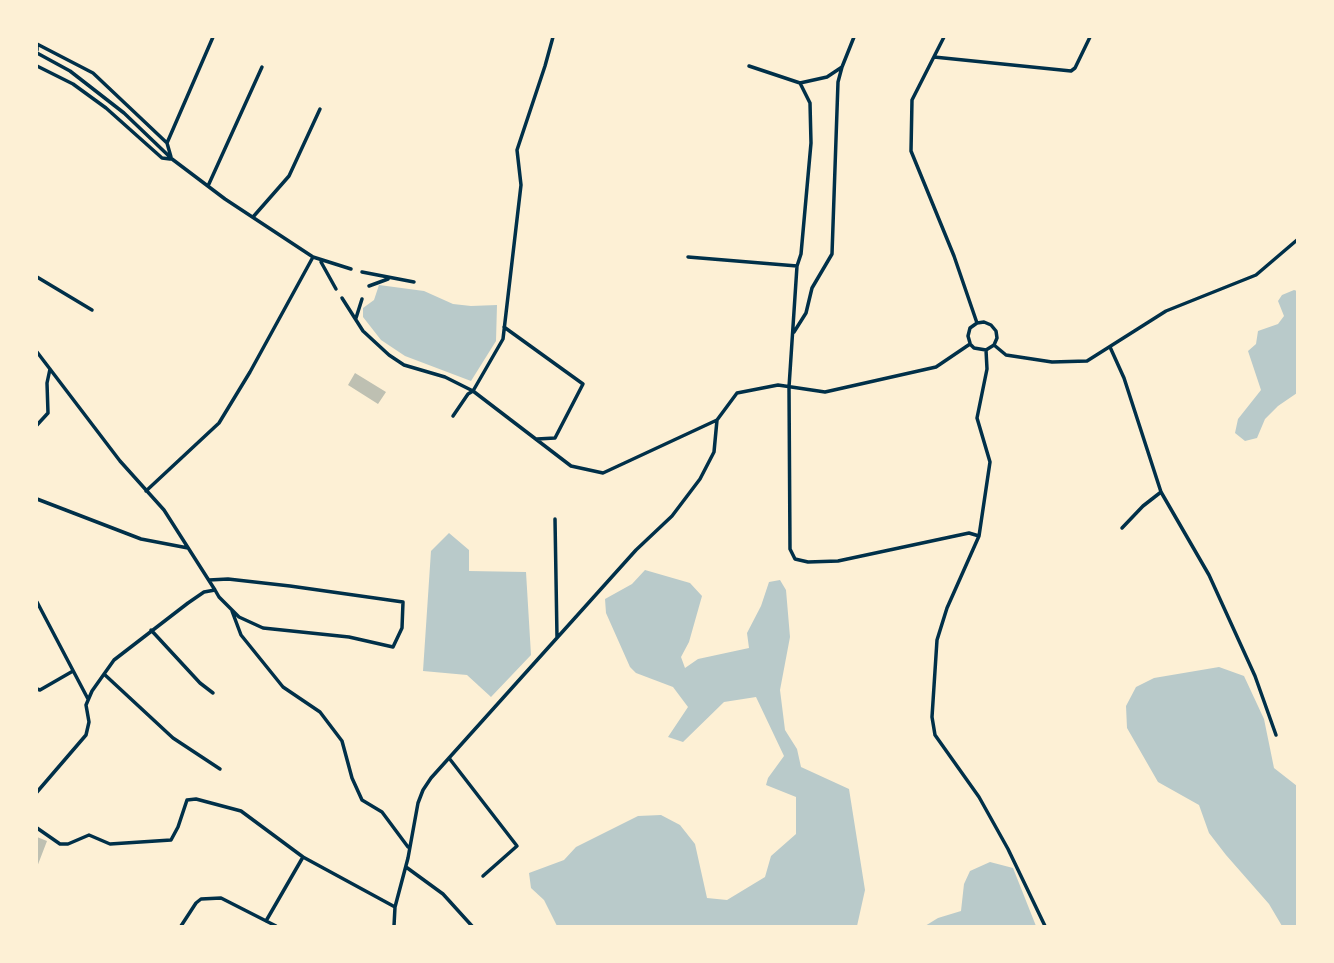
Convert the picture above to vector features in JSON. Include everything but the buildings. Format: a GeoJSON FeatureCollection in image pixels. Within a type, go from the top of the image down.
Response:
{"type":"FeatureCollection","features":[{"type":"Feature","properties":{"kind":"street"},"geometry":{"type":"LineString","coordinates":[[167,143],[213,37]]}},
{"type":"Feature","properties":{"kind":"street"},"geometry":{"type":"LineString","coordinates":[[453,416],[473,391],[503,339],[521,185],[517,150],[553,37]]}},
{"type":"Feature","properties":{"kind":"street"},"geometry":{"type":"LineString","coordinates":[[792,333],[806,313],[812,288],[832,254],[838,82],[854,37]]}},
{"type":"Feature","properties":{"kind":"street"},"geometry":{"type":"LineString","coordinates":[[944,37],[912,100],[911,151],[954,256],[977,323]]}},
{"type":"Feature","properties":{"kind":"street"},"geometry":{"type":"LineString","coordinates":[[934,57],[1071,71],[1090,37]]}},
{"type":"Feature","properties":{"kind":"street"},"geometry":{"type":"LineString","coordinates":[[37,50],[93,74],[167,143],[172,159]]}},
{"type":"Feature","properties":{"kind":"street"},"geometry":{"type":"LineString","coordinates":[[37,50],[124,113],[172,159],[208,186],[313,257],[351,269]]}},
{"type":"Feature","properties":{"kind":"street"},"geometry":{"type":"LineString","coordinates":[[37,66],[73,84],[106,108],[162,158],[172,159]]}},
{"type":"Feature","properties":{"kind":"street"},"geometry":{"type":"LineString","coordinates":[[750,66],[800,83],[827,77],[842,67]]}},
{"type":"Feature","properties":{"kind":"street"},"geometry":{"type":"LineString","coordinates":[[208,186],[261,67]]}},
{"type":"Feature","properties":{"kind":"street"},"geometry":{"type":"LineString","coordinates":[[800,83],[810,103],[811,143],[801,254],[797,266],[789,387],[790,549],[795,559],[808,562],[838,561],[969,533],[979,536]]}},
{"type":"Feature","properties":{"kind":"street"},"geometry":{"type":"LineString","coordinates":[[253,217],[289,176],[320,109]]}},
{"type":"Feature","properties":{"kind":"street"},"geometry":{"type":"LineString","coordinates":[[994,345],[1006,355],[1052,362],[1087,361],[1166,311],[1256,275],[1297,240]]}},
{"type":"Feature","properties":{"kind":"street"},"geometry":{"type":"LineString","coordinates":[[146,491],[219,423],[256,362],[313,257]]}},
{"type":"Feature","properties":{"kind":"street"},"geometry":{"type":"LineString","coordinates":[[688,257],[797,266]]}},
{"type":"Feature","properties":{"kind":"street"},"geometry":{"type":"LineString","coordinates":[[320,260],[337,289]]}},
{"type":"Feature","properties":{"kind":"street"},"geometry":{"type":"LineString","coordinates":[[362,272],[414,282]]}},
{"type":"Feature","properties":{"kind":"street"},"geometry":{"type":"LineString","coordinates":[[37,277],[92,310]]}},
{"type":"Feature","properties":{"kind":"street"},"geometry":{"type":"LineString","coordinates":[[369,286],[390,278]]}},
{"type":"Feature","properties":{"kind":"street"},"geometry":{"type":"LineString","coordinates":[[342,298],[374,343],[404,365],[445,377],[473,391],[570,466],[603,473],[717,420],[737,393],[778,385],[825,392],[936,367],[970,344]]}},
{"type":"Feature","properties":{"kind":"street"},"geometry":{"type":"LineString","coordinates":[[356,318],[362,299]]}},
{"type":"Feature","properties":{"kind":"street"},"geometry":{"type":"LineString","coordinates":[[977,323],[992,325],[996,331],[994,345],[986,350],[980,351],[970,344],[970,328],[977,323]]}},
{"type":"Feature","properties":{"kind":"street"},"geometry":{"type":"LineString","coordinates":[[504,327],[583,384],[555,438],[535,439]]}},
{"type":"Feature","properties":{"kind":"street"},"geometry":{"type":"LineString","coordinates":[[1110,346],[1124,378],[1161,492],[1209,575],[1255,676],[1276,735]]}},
{"type":"Feature","properties":{"kind":"street"},"geometry":{"type":"LineString","coordinates":[[986,350],[987,369],[977,418],[990,462],[979,536],[947,608],[937,640],[932,718],[935,736],[979,797],[1008,849],[1045,926]]}},
{"type":"Feature","properties":{"kind":"street"},"geometry":{"type":"LineString","coordinates":[[37,352],[112,451],[164,510],[215,590],[239,617],[263,628],[338,635],[393,647],[402,628],[402,602],[290,586],[228,579],[209,580]]}},
{"type":"Feature","properties":{"kind":"street"},"geometry":{"type":"LineString","coordinates":[[37,425],[48,413],[47,383],[50,369]]}},
{"type":"Feature","properties":{"kind":"street"},"geometry":{"type":"LineString","coordinates":[[394,926],[395,907],[423,790],[636,551],[672,516],[700,479],[714,452],[717,420]]}},
{"type":"Feature","properties":{"kind":"street"},"geometry":{"type":"LineString","coordinates":[[1122,528],[1161,492]]}},
{"type":"Feature","properties":{"kind":"street"},"geometry":{"type":"LineString","coordinates":[[37,499],[141,539],[188,548]]}},
{"type":"Feature","properties":{"kind":"street"},"geometry":{"type":"LineString","coordinates":[[555,519],[557,639]]}},
{"type":"Feature","properties":{"kind":"street"},"geometry":{"type":"LineString","coordinates":[[37,792],[86,735],[89,722],[86,705],[114,660],[204,592],[215,590]]}},
{"type":"Feature","properties":{"kind":"street"},"geometry":{"type":"LineString","coordinates":[[37,602],[89,700]]}},
{"type":"Feature","properties":{"kind":"street"},"geometry":{"type":"LineString","coordinates":[[232,609],[241,635],[283,687],[320,712],[342,741],[352,778],[362,800],[382,812],[409,849]]}},
{"type":"Feature","properties":{"kind":"street"},"geometry":{"type":"LineString","coordinates":[[151,630],[200,683],[213,693]]}},
{"type":"Feature","properties":{"kind":"street"},"geometry":{"type":"LineString","coordinates":[[37,689],[40,690],[73,670]]}},
{"type":"Feature","properties":{"kind":"street"},"geometry":{"type":"LineString","coordinates":[[104,674],[173,738],[220,769]]}},
{"type":"Feature","properties":{"kind":"street"},"geometry":{"type":"LineString","coordinates":[[449,758],[517,846],[483,876]]}},
{"type":"Feature","properties":{"kind":"street"},"geometry":{"type":"LineString","coordinates":[[37,828],[60,844],[68,844],[89,835],[110,844],[171,839],[187,800],[196,799],[241,811],[303,856],[395,907]]}},
{"type":"Feature","properties":{"kind":"street"},"geometry":{"type":"LineString","coordinates":[[266,921],[303,856]]}},
{"type":"Feature","properties":{"kind":"street"},"geometry":{"type":"LineString","coordinates":[[406,867],[443,894],[472,926]]}},
{"type":"Feature","properties":{"kind":"street"},"geometry":{"type":"LineString","coordinates":[[181,926],[201,899],[221,898],[276,926]]}},
{"type":"Feature","properties":{"kind":"shaded area"},"geometry":{"type":"Polygon","coordinates":[[[379,285],[424,291],[453,304],[497,305],[496,341],[471,381],[405,356],[381,340],[363,317],[363,308],[374,300],[379,285]]]}},
{"type":"Feature","properties":{"kind":"shaded area"},"geometry":{"type":"Polygon","coordinates":[[[1297,291],[1297,393],[1265,419],[1257,438],[1245,441],[1235,433],[1238,419],[1261,390],[1248,351],[1256,344],[1258,331],[1278,324],[1284,316],[1278,301],[1282,295],[1297,291]]]}},
{"type":"Feature","properties":{"kind":"shaded area"},"geometry":{"type":"Polygon","coordinates":[[[449,533],[469,550],[469,571],[526,572],[531,655],[491,697],[467,675],[423,671],[431,551],[449,533]]]}},
{"type":"Feature","properties":{"kind":"shaded area"},"geometry":{"type":"Polygon","coordinates":[[[645,570],[690,583],[702,596],[689,642],[681,657],[685,668],[698,659],[749,648],[747,633],[761,606],[769,582],[780,580],[786,590],[790,637],[780,690],[785,730],[797,749],[801,767],[849,789],[865,890],[857,926],[557,926],[544,900],[531,888],[529,873],[564,860],[576,847],[638,816],[661,815],[680,825],[695,844],[707,898],[727,900],[765,877],[771,856],[796,834],[796,797],[766,785],[784,756],[756,697],[724,702],[683,742],[668,737],[688,707],[673,687],[636,673],[630,667],[606,613],[605,599],[632,584],[645,570]]]}},
{"type":"Feature","properties":{"kind":"shaded area"},"geometry":{"type":"Polygon","coordinates":[[[1219,667],[1244,676],[1264,719],[1274,768],[1297,786],[1297,926],[1282,926],[1269,904],[1209,833],[1199,805],[1158,782],[1127,728],[1126,706],[1136,687],[1154,678],[1219,667]]]}},
{"type":"Feature","properties":{"kind":"shaded area"},"geometry":{"type":"Polygon","coordinates":[[[990,862],[1013,868],[1036,926],[925,926],[938,918],[961,911],[964,884],[970,871],[990,862]]]}}]}
